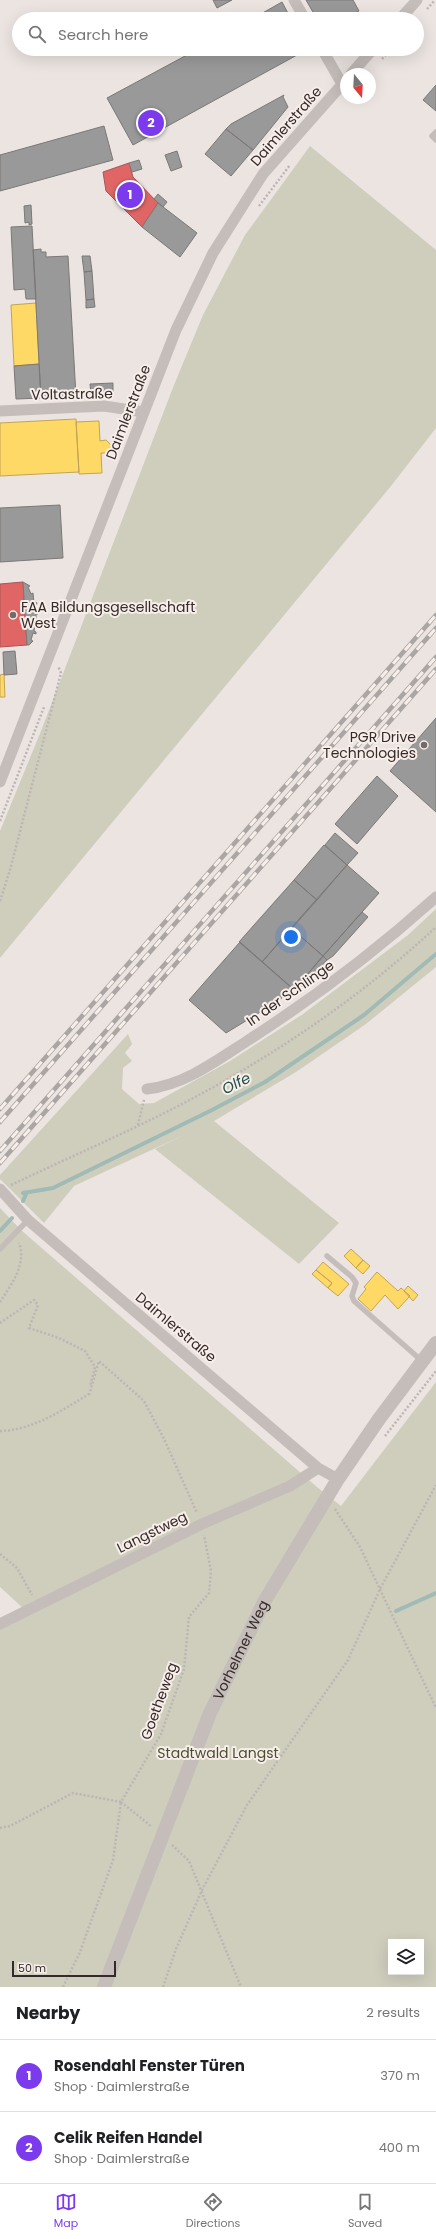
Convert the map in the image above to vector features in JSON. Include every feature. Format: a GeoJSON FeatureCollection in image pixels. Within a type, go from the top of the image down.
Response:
{"type":"FeatureCollection","features":[{"type":"Feature","properties":{"kind":"street"},"geometry":{"type":"LineString","coordinates":[[294,0],[301,12]]}},
{"type":"Feature","properties":{"kind":"street"},"geometry":{"type":"LineString","coordinates":[[406,12],[417,0]]}},
{"type":"Feature","properties":{"kind":"street","name":"Daimlerstraße"},"geometry":{"type":"LineString","coordinates":[[327,56],[340,76]]}},
{"type":"Feature","properties":{"kind":"street"},"geometry":{"type":"LineString","coordinates":[[356,68],[367,56]]}},
{"type":"Feature","properties":{"kind":"street","name":"Daimlerstraße"},"geometry":{"type":"LineString","coordinates":[[0,782],[176,330],[219,243],[263,174],[340,87]]}},
{"type":"Feature","properties":{"kind":"street","name":"Voltastraße"},"geometry":{"type":"LineString","coordinates":[[0,411],[104,406],[144,412]]}},
{"type":"Feature","properties":{"kind":"street","name":"In der Schlinge"},"geometry":{"type":"LineString","coordinates":[[147,1089],[176,1083],[224,1056],[299,1008],[401,928],[436,897]]}},
{"type":"Feature","properties":{"kind":"street","name":"Daimlerstraße"},"geometry":{"type":"LineString","coordinates":[[0,1189],[28,1220],[318,1468],[338,1479]]}},
{"type":"Feature","properties":{"kind":"street","name":"Vorhelmer Weg"},"geometry":{"type":"LineString","coordinates":[[104,1987],[210,1713],[264,1602],[338,1479],[379,1420],[436,1343]]}},
{"type":"Feature","properties":{"kind":"street","name":"Langstweg"},"geometry":{"type":"LineString","coordinates":[[0,1624],[202,1524],[290,1486],[318,1468]]}},
{"type":"Feature","properties":{"kind":"lane"},"geometry":{"type":"LineString","coordinates":[[436,132],[432,136],[436,140]]}},
{"type":"Feature","properties":{"kind":"lane"},"geometry":{"type":"LineString","coordinates":[[0,1249],[28,1220]]}},
{"type":"Feature","properties":{"kind":"lane"},"geometry":{"type":"LineString","coordinates":[[327,1256],[352,1277],[356,1283],[352,1296],[354,1301],[422,1361]]}},
{"type":"Feature","properties":{"kind":"path"},"geometry":{"type":"LineString","coordinates":[[255,212],[291,162]]}},
{"type":"Feature","properties":{"kind":"path"},"geometry":{"type":"LineString","coordinates":[[0,901],[10,870],[61,673],[50,653]]}},
{"type":"Feature","properties":{"kind":"path"},"geometry":{"type":"LineString","coordinates":[[56,673],[62,659]]}},
{"type":"Feature","properties":{"kind":"path"},"geometry":{"type":"LineString","coordinates":[[0,821],[46,700]]}},
{"type":"Feature","properties":{"kind":"path"},"geometry":{"type":"LineString","coordinates":[[138,1125],[147,1089]]}},
{"type":"Feature","properties":{"kind":"path"},"geometry":{"type":"LineString","coordinates":[[0,1302],[16,1277],[21,1250],[15,1233]]}},
{"type":"Feature","properties":{"kind":"path"},"geometry":{"type":"LineString","coordinates":[[0,1323],[34,1300],[38,1305],[29,1328],[59,1338],[84,1351],[95,1367],[89,1395],[42,1422],[16,1430],[0,1431]]}},
{"type":"Feature","properties":{"kind":"path","name":"Goetheweg"},"geometry":{"type":"LineString","coordinates":[[89,1395],[99,1361],[144,1401],[165,1441],[202,1524],[211,1571],[209,1593],[189,1617],[184,1669],[161,1734],[121,1802]]}},
{"type":"Feature","properties":{"kind":"path"},"geometry":{"type":"LineString","coordinates":[[381,1442],[436,1371]]}},
{"type":"Feature","properties":{"kind":"path"},"geometry":{"type":"LineString","coordinates":[[163,1987],[176,1949],[202,1890],[247,1805],[348,1660],[380,1589],[436,1485]]}},
{"type":"Feature","properties":{"kind":"path"},"geometry":{"type":"LineString","coordinates":[[330,1515],[338,1502]]}},
{"type":"Feature","properties":{"kind":"path"},"geometry":{"type":"LineString","coordinates":[[334,1508],[360,1547],[436,1708]]}},
{"type":"Feature","properties":{"kind":"path"},"geometry":{"type":"LineString","coordinates":[[0,1554],[17,1568],[29,1587],[37,1606]]}},
{"type":"Feature","properties":{"kind":"path"},"geometry":{"type":"LineString","coordinates":[[0,1828],[10,1826],[73,1793],[121,1802],[162,1835],[189,1862],[202,1890],[241,1987]]}},
{"type":"Feature","properties":{"kind":"path"},"geometry":{"type":"LineString","coordinates":[[62,1987],[80,1952],[113,1860],[121,1802]]}},
{"type":"Feature","properties":{"kind":"green space"},"geometry":{"type":"Polygon","coordinates":[[[310,146],[436,250],[436,428],[391,486],[0,958],[0,831],[41,731],[174,385],[203,315],[245,235],[310,146]]]}},
{"type":"Feature","properties":{"kind":"green space"},"geometry":{"type":"Polygon","coordinates":[[[436,909],[436,967],[366,1024],[296,1072],[214,1121],[339,1223],[299,1264],[155,1149],[186,1134],[74,1186],[44,1223],[0,1179],[0,1175],[128,1034],[132,1044],[125,1053],[132,1061],[123,1068],[122,1089],[139,1104],[154,1103],[230,1061],[303,1014],[408,935],[436,909]]]}},
{"type":"Feature","properties":{"kind":"green space","name":"Stadtwald Langst"},"geometry":{"type":"Polygon","coordinates":[[[0,1208],[21,1230],[317,1487],[341,1506],[436,1382],[436,1987],[0,1987],[0,1619],[23,1608],[0,1587],[0,1208]]]}},
{"type":"Feature","properties":{"kind":"building: Homes"},"geometry":{"type":"Polygon","coordinates":[[[36,303],[39,364],[14,366],[11,305],[36,303]]]}},
{"type":"Feature","properties":{"kind":"building: Homes"},"geometry":{"type":"Polygon","coordinates":[[[76,419],[79,472],[0,476],[0,423],[76,419]]]}},
{"type":"Feature","properties":{"kind":"building: Homes"},"geometry":{"type":"Polygon","coordinates":[[[99,421],[100,441],[106,440],[112,446],[107,453],[101,453],[102,473],[79,474],[76,422],[99,421]]]}},
{"type":"Feature","properties":{"kind":"building: Homes"},"geometry":{"type":"Polygon","coordinates":[[[4,674],[5,697],[0,697],[0,675],[4,674]]]}},
{"type":"Feature","properties":{"kind":"building: Homes"},"geometry":{"type":"Polygon","coordinates":[[[351,1249],[363,1260],[356,1268],[344,1256],[351,1249]]]}},
{"type":"Feature","properties":{"kind":"building: Homes"},"geometry":{"type":"Polygon","coordinates":[[[363,1260],[370,1266],[363,1274],[356,1268],[363,1260]]]}},
{"type":"Feature","properties":{"kind":"building: Homes"},"geometry":{"type":"Polygon","coordinates":[[[323,1262],[349,1284],[338,1296],[328,1288],[332,1283],[316,1270],[323,1262]]]}},
{"type":"Feature","properties":{"kind":"building: Homes"},"geometry":{"type":"Polygon","coordinates":[[[316,1270],[332,1283],[328,1288],[312,1274],[316,1270]]]}},
{"type":"Feature","properties":{"kind":"building: Homes"},"geometry":{"type":"Polygon","coordinates":[[[377,1272],[398,1291],[401,1288],[410,1296],[398,1309],[385,1295],[371,1311],[358,1299],[366,1289],[364,1287],[377,1272]]]}},
{"type":"Feature","properties":{"kind":"building: Homes"},"geometry":{"type":"Polygon","coordinates":[[[408,1286],[418,1295],[413,1301],[404,1291],[408,1286]]]}},
{"type":"Feature","properties":{"kind":"building: Shops"},"geometry":{"type":"Polygon","coordinates":[[[129,163],[133,177],[158,203],[142,227],[106,191],[103,172],[129,163]]]}},
{"type":"Feature","properties":{"kind":"building: Shops","name":"FAA Bildungsgesellschaft West"},"geometry":{"type":"Polygon","coordinates":[[[23,582],[27,645],[0,647],[0,584],[23,582]]]}},
{"type":"Feature","properties":{"kind":"building: Industry"},"geometry":{"type":"Polygon","coordinates":[[[213,0],[232,0],[217,8],[213,0]]]}},
{"type":"Feature","properties":{"kind":"building: Industry"},"geometry":{"type":"Polygon","coordinates":[[[306,0],[353,0],[359,11],[357,12],[313,12],[306,0]]]}},
{"type":"Feature","properties":{"kind":"building: Industry"},"geometry":{"type":"Polygon","coordinates":[[[282,2],[287,12],[264,12],[282,2]]]}},
{"type":"Feature","properties":{"kind":"building: Industry"},"geometry":{"type":"Polygon","coordinates":[[[185,56],[295,56],[133,145],[107,98],[185,56]]]}},
{"type":"Feature","properties":{"kind":"building: Industry"},"geometry":{"type":"Polygon","coordinates":[[[436,85],[436,111],[423,100],[436,85]]]}},
{"type":"Feature","properties":{"kind":"building: Industry"},"geometry":{"type":"Polygon","coordinates":[[[284,95],[283,97],[288,107],[253,150],[226,129],[231,124],[284,95]]]}},
{"type":"Feature","properties":{"kind":"building: Industry"},"geometry":{"type":"Polygon","coordinates":[[[104,126],[113,160],[0,191],[0,155],[104,126]]]}},
{"type":"Feature","properties":{"kind":"building: Industry"},"geometry":{"type":"Polygon","coordinates":[[[226,129],[253,150],[231,176],[205,154],[226,129]]]}},
{"type":"Feature","properties":{"kind":"building: Industry"},"geometry":{"type":"Polygon","coordinates":[[[177,151],[182,167],[171,171],[165,155],[177,151]]]}},
{"type":"Feature","properties":{"kind":"building: Industry"},"geometry":{"type":"Polygon","coordinates":[[[139,160],[142,169],[132,172],[129,163],[139,160]]]}},
{"type":"Feature","properties":{"kind":"building: Industry"},"geometry":{"type":"Polygon","coordinates":[[[158,194],[167,202],[163,207],[154,199],[158,194]]]}},
{"type":"Feature","properties":{"kind":"building: Industry"},"geometry":{"type":"Polygon","coordinates":[[[158,203],[197,233],[180,257],[142,227],[158,203]]]}},
{"type":"Feature","properties":{"kind":"building: Industry"},"geometry":{"type":"Polygon","coordinates":[[[31,205],[32,224],[29,225],[29,222],[25,223],[24,206],[31,205]]]}},
{"type":"Feature","properties":{"kind":"building: Industry"},"geometry":{"type":"Polygon","coordinates":[[[32,226],[36,299],[26,299],[25,289],[14,290],[11,227],[32,226]]]}},
{"type":"Feature","properties":{"kind":"building: Industry"},"geometry":{"type":"Polygon","coordinates":[[[41,249],[41,252],[46,252],[46,257],[68,256],[76,396],[41,398],[33,250],[41,249]]]}},
{"type":"Feature","properties":{"kind":"building: Industry"},"geometry":{"type":"Polygon","coordinates":[[[82,256],[90,256],[92,271],[84,272],[82,256]]]}},
{"type":"Feature","properties":{"kind":"building: Industry"},"geometry":{"type":"Polygon","coordinates":[[[92,271],[94,299],[86,300],[84,272],[92,271]]]}},
{"type":"Feature","properties":{"kind":"building: Industry"},"geometry":{"type":"Polygon","coordinates":[[[94,299],[95,307],[86,308],[86,300],[94,299]]]}},
{"type":"Feature","properties":{"kind":"building: Industry"},"geometry":{"type":"Polygon","coordinates":[[[39,364],[41,398],[16,399],[14,366],[39,364]]]}},
{"type":"Feature","properties":{"kind":"building: Industry"},"geometry":{"type":"Polygon","coordinates":[[[113,383],[113,394],[91,395],[90,384],[113,383]]]}},
{"type":"Feature","properties":{"kind":"building: Industry"},"geometry":{"type":"Polygon","coordinates":[[[60,505],[63,558],[0,562],[0,508],[60,505]]]}},
{"type":"Feature","properties":{"kind":"building: Industry"},"geometry":{"type":"Polygon","coordinates":[[[23,582],[30,586],[28,587],[31,594],[33,593],[34,603],[36,602],[37,604],[35,605],[35,612],[38,612],[38,614],[36,614],[36,622],[38,622],[38,624],[35,624],[34,631],[36,634],[33,633],[31,640],[33,641],[29,645],[27,645],[23,582]]]}},
{"type":"Feature","properties":{"kind":"building: Industry"},"geometry":{"type":"Polygon","coordinates":[[[15,651],[17,674],[4,675],[3,652],[15,651]]]}},
{"type":"Feature","properties":{"kind":"building: Industry","name":"PGR Drive Technologies"},"geometry":{"type":"Polygon","coordinates":[[[436,718],[436,812],[390,771],[436,718]]]}},
{"type":"Feature","properties":{"kind":"building: Industry"},"geometry":{"type":"Polygon","coordinates":[[[377,776],[398,796],[357,844],[335,824],[377,776]]]}},
{"type":"Feature","properties":{"kind":"building: Industry"},"geometry":{"type":"Polygon","coordinates":[[[335,833],[358,853],[347,865],[325,845],[335,833]]]}},
{"type":"Feature","properties":{"kind":"building: Industry"},"geometry":{"type":"Polygon","coordinates":[[[324,845],[347,865],[317,900],[294,880],[324,845]]]}},
{"type":"Feature","properties":{"kind":"building: Industry"},"geometry":{"type":"Polygon","coordinates":[[[347,865],[379,893],[323,956],[291,928],[347,865]]]}},
{"type":"Feature","properties":{"kind":"building: Industry"},"geometry":{"type":"Polygon","coordinates":[[[294,880],[317,900],[262,962],[239,942],[294,880]]]}},
{"type":"Feature","properties":{"kind":"building: Industry"},"geometry":{"type":"Polygon","coordinates":[[[362,912],[368,917],[333,956],[327,960],[323,956],[362,912]]]}},
{"type":"Feature","properties":{"kind":"building: Industry"},"geometry":{"type":"Polygon","coordinates":[[[291,928],[323,956],[294,990],[262,962],[291,928]]]}},
{"type":"Feature","properties":{"kind":"building: Industry"},"geometry":{"type":"Polygon","coordinates":[[[240,942],[291,987],[280,1000],[226,1033],[189,1000],[240,942]]]}},
{"type":"Feature","properties":{"kind":"building: Industry"},"geometry":{"type":"Polygon","coordinates":[[[323,956],[327,960],[305,985],[294,990],[323,956]]]}},
{"type":"Feature","properties":{"kind":"waterway","name":"Olfe"},"geometry":{"type":"LineString","coordinates":[[23,1193],[53,1188],[212,1110],[265,1082],[364,1015],[436,954]]}},
{"type":"Feature","properties":{"kind":"waterway"},"geometry":{"type":"LineString","coordinates":[[23,1201],[26,1194]]}},
{"type":"Feature","properties":{"kind":"waterway"},"geometry":{"type":"LineString","coordinates":[[0,1231],[12,1218]]}},
{"type":"Feature","properties":{"kind":"waterway"},"geometry":{"type":"LineString","coordinates":[[396,1611],[436,1593]]}},
{"type":"Feature","properties":{"kind":"railway"},"geometry":{"type":"LineString","coordinates":[[0,1109],[436,615]]}},
{"type":"Feature","properties":{"kind":"railway"},"geometry":{"type":"LineString","coordinates":[[0,1122],[436,628]]}},
{"type":"Feature","properties":{"kind":"railway"},"geometry":{"type":"LineString","coordinates":[[0,1151],[436,657]]}},
{"type":"Feature","properties":{"kind":"railway"},"geometry":{"type":"LineString","coordinates":[[0,1163],[436,669]]}},
{"type":"Feature","properties":{"kind":"place","name":"Celik Reifen Handel"},"geometry":{"type":"Point","coordinates":[151,123]}},
{"type":"Feature","properties":{"kind":"place","name":"Rosendahl Fenster Türen"},"geometry":{"type":"Point","coordinates":[130,195]}},
{"type":"Feature","properties":{"kind":"place","name":"FAA Bildungsgesellschaft West"},"geometry":{"type":"Point","coordinates":[13,615]}},
{"type":"Feature","properties":{"kind":"place","name":"PGR Drive Technologies"},"geometry":{"type":"Point","coordinates":[424,745]}}]}
